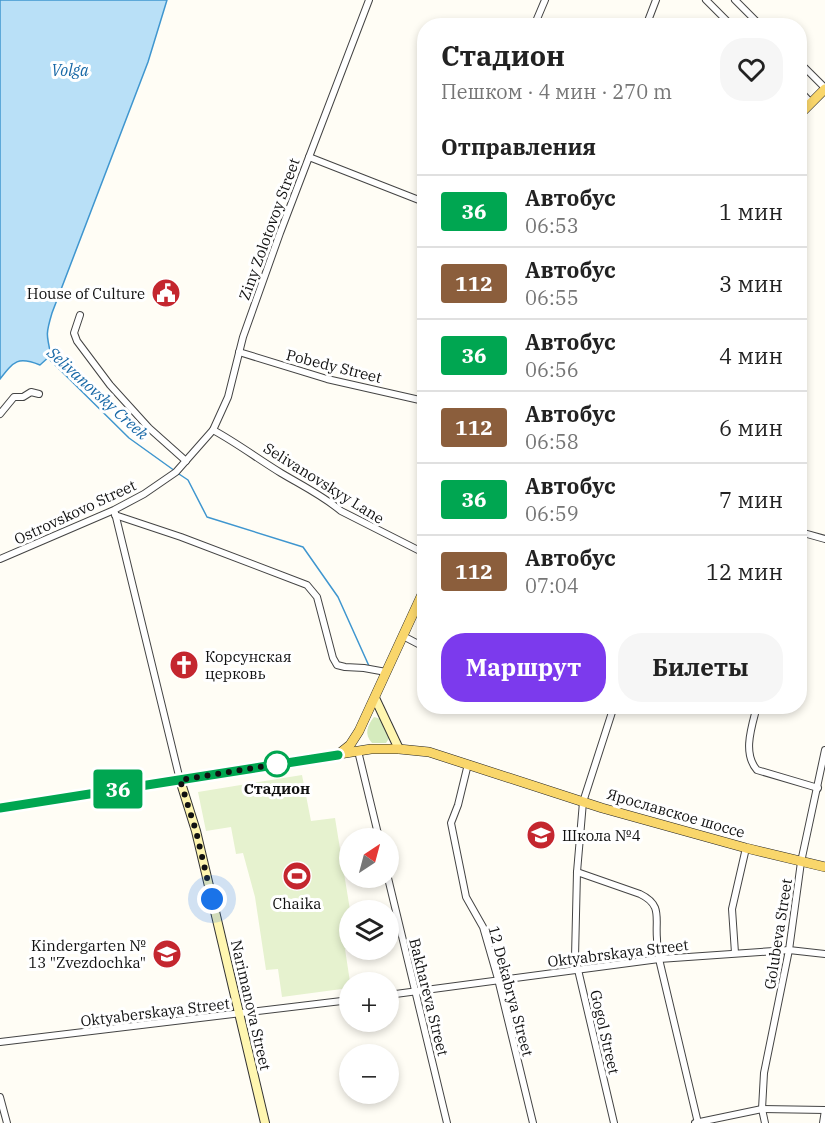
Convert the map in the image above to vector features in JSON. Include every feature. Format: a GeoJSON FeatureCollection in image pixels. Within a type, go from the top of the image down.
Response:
{"type":"FeatureCollection","features":[{"type":"Feature","properties":{"kind":"main road"},"geometry":{"type":"LineString","coordinates":[[807,106],[825,88]]}},
{"type":"Feature","properties":{"kind":"main road"},"geometry":{"type":"LineString","coordinates":[[338,755],[356,738],[417,605]]}},
{"type":"Feature","properties":{"kind":"main road"},"geometry":{"type":"LineString","coordinates":[[375,698],[399,749]]}},
{"type":"Feature","properties":{"kind":"main road","name":"Ярославское шоссе"},"geometry":{"type":"LineString","coordinates":[[0,808],[358,751],[380,748],[399,749],[429,752],[583,802],[746,848],[825,867]]}},
{"type":"Feature","properties":{"kind":"main road","name":"Narimanova Street"},"geometry":{"type":"LineString","coordinates":[[180,780],[196,831],[265,1123]]}},
{"type":"Feature","properties":{"kind":"street","name":"Ziny Zolotovoy Street"},"geometry":{"type":"LineString","coordinates":[[186,460],[213,430],[228,397],[239,352],[258,293],[369,0]]}},
{"type":"Feature","properties":{"kind":"street"},"geometry":{"type":"LineString","coordinates":[[537,18],[545,0]]}},
{"type":"Feature","properties":{"kind":"street"},"geometry":{"type":"LineString","coordinates":[[649,18],[656,0]]}},
{"type":"Feature","properties":{"kind":"street"},"geometry":{"type":"LineString","coordinates":[[706,0],[724,18]]}},
{"type":"Feature","properties":{"kind":"street"},"geometry":{"type":"LineString","coordinates":[[735,0],[753,18]]}},
{"type":"Feature","properties":{"kind":"street"},"geometry":{"type":"LineString","coordinates":[[807,70],[825,88]]}},
{"type":"Feature","properties":{"kind":"street"},"geometry":{"type":"LineString","coordinates":[[807,98],[811,102]]}},
{"type":"Feature","properties":{"kind":"street"},"geometry":{"type":"LineString","coordinates":[[309,157],[417,199]]}},
{"type":"Feature","properties":{"kind":"street"},"geometry":{"type":"LineString","coordinates":[[80,315],[74,333],[77,341],[110,385],[149,428],[186,460]]}},
{"type":"Feature","properties":{"kind":"street","name":"Pobedy Street"},"geometry":{"type":"LineString","coordinates":[[239,352],[327,379],[417,399]]}},
{"type":"Feature","properties":{"kind":"street"},"geometry":{"type":"LineString","coordinates":[[0,414],[14,397],[23,397],[31,392],[39,394]]}},
{"type":"Feature","properties":{"kind":"street","name":"Selivanovskyy Lane"},"geometry":{"type":"LineString","coordinates":[[213,430],[240,444],[279,472],[341,510],[417,549]]}},
{"type":"Feature","properties":{"kind":"street","name":"Ostrovskovo Street"},"geometry":{"type":"LineString","coordinates":[[0,559],[115,513],[176,472],[186,460]]}},
{"type":"Feature","properties":{"kind":"street"},"geometry":{"type":"LineString","coordinates":[[115,513],[307,585],[317,597],[334,662],[345,667],[386,672]]}},
{"type":"Feature","properties":{"kind":"street","name":"Narimanova Street"},"geometry":{"type":"LineString","coordinates":[[115,513],[180,780]]}},
{"type":"Feature","properties":{"kind":"street"},"geometry":{"type":"LineString","coordinates":[[807,534],[825,539]]}},
{"type":"Feature","properties":{"kind":"street"},"geometry":{"type":"LineString","coordinates":[[403,636],[417,643]]}},
{"type":"Feature","properties":{"kind":"street","name":"Gogol Street"},"geometry":{"type":"LineString","coordinates":[[611,714],[583,802],[577,872],[575,957],[614,1123]]}},
{"type":"Feature","properties":{"kind":"street"},"geometry":{"type":"LineString","coordinates":[[755,714],[748,752],[750,763],[756,770],[818,788]]}},
{"type":"Feature","properties":{"kind":"street","name":"Golubeva Street"},"geometry":{"type":"LineString","coordinates":[[765,1123],[762,1109],[764,1072],[789,950],[801,862],[825,750]]}},
{"type":"Feature","properties":{"kind":"street"},"geometry":{"type":"LineString","coordinates":[[358,751],[377,828]]}},
{"type":"Feature","properties":{"kind":"street","name":"12 Dekabrya Street"},"geometry":{"type":"LineString","coordinates":[[468,764],[451,823],[466,897],[483,927],[533,1123]]}},
{"type":"Feature","properties":{"kind":"street"},"geometry":{"type":"LineString","coordinates":[[735,952],[732,909],[746,848]]}},
{"type":"Feature","properties":{"kind":"street"},"geometry":{"type":"LineString","coordinates":[[577,872],[640,894],[652,902],[657,912],[659,959],[696,1123],[762,1109],[825,1110],[823,1123]]}},
{"type":"Feature","properties":{"kind":"street","name":"Bakhareva Street"},"geometry":{"type":"LineString","coordinates":[[390,888],[447,1123]]}},
{"type":"Feature","properties":{"kind":"street","name":"Oktyabrskaya Street"},"geometry":{"type":"LineString","coordinates":[[416,992],[498,979],[659,959],[789,950],[825,954]]}},
{"type":"Feature","properties":{"kind":"street"},"geometry":{"type":"LineString","coordinates":[[399,994],[416,992]]}},
{"type":"Feature","properties":{"kind":"street","name":"Oktyaberskaya Street"},"geometry":{"type":"LineString","coordinates":[[0,1042],[339,1001]]}},
{"type":"Feature","properties":{"kind":"street"},"geometry":{"type":"LineString","coordinates":[[0,1097],[7,1123]]}},
{"type":"Feature","properties":{"kind":"green space"},"geometry":{"type":"Polygon","coordinates":[[[374,717],[381,719],[390,737],[386,743],[372,743],[368,736],[368,727],[374,717]]]}},
{"type":"Feature","properties":{"kind":"green space","name":"Chaika"},"geometry":{"type":"Polygon","coordinates":[[[302,775],[311,821],[335,818],[339,843],[339,888],[346,888],[348,900],[339,900],[339,960],[347,960],[348,972],[339,972],[339,989],[282,997],[278,969],[266,970],[255,897],[243,853],[236,854],[231,827],[206,831],[198,792],[302,775]]]}},
{"type":"Feature","properties":{"kind":"water","name":"Volga"},"geometry":{"type":"Polygon","coordinates":[[[0,0],[167,0],[148,62],[52,313],[47,334],[51,355],[40,365],[26,361],[17,362],[0,379],[0,0]]]}},
{"type":"Feature","properties":{"kind":"waterway","name":"Selivanovsky Creek"},"geometry":{"type":"LineString","coordinates":[[47,357],[129,438],[175,471]]}},
{"type":"Feature","properties":{"kind":"waterway","name":"Selivanovsky Creek"},"geometry":{"type":"LineString","coordinates":[[179,474],[188,480],[207,517],[303,547],[338,597],[369,666]]}},
{"type":"Feature","properties":{"kind":"bus line","name":"36"},"geometry":{"type":"LineString","coordinates":[[0,808],[338,755]]}},
{"type":"Feature","properties":{"kind":"place","name":"House of Culture"},"geometry":{"type":"Point","coordinates":[166,293]}},
{"type":"Feature","properties":{"kind":"place","name":"Корсунская церковь"},"geometry":{"type":"Point","coordinates":[184,665]}},
{"type":"Feature","properties":{"kind":"place","name":"Стадион"},"geometry":{"type":"Point","coordinates":[277,764]}},
{"type":"Feature","properties":{"kind":"place","name":"Школа №4"},"geometry":{"type":"Point","coordinates":[541,835]}},
{"type":"Feature","properties":{"kind":"place","name":"Chaika"},"geometry":{"type":"Point","coordinates":[297,876]}},
{"type":"Feature","properties":{"kind":"place","name":"Kindergarten № 13 \"Zvezdochka\""},"geometry":{"type":"Point","coordinates":[167,954]}},
{"type":"Feature","properties":{"kind":"route"},"geometry":{"type":"LineString","coordinates":[[212,899],[196,831],[180,780],[277,764]]}}]}
